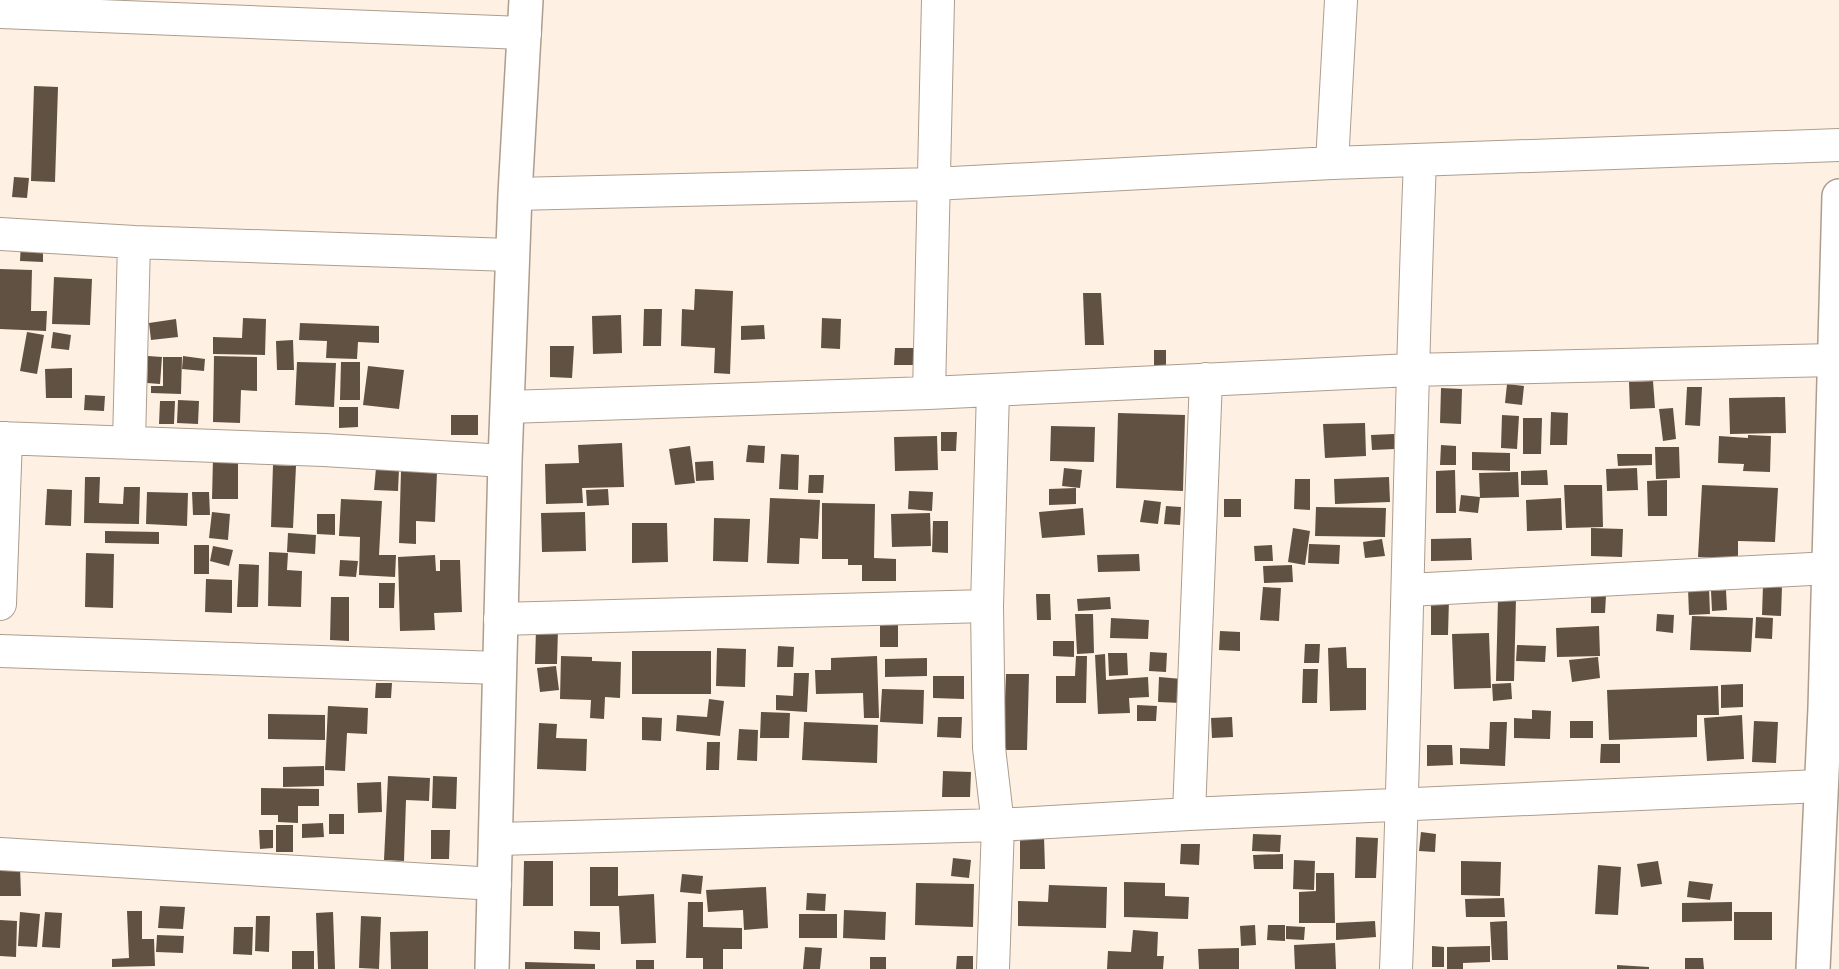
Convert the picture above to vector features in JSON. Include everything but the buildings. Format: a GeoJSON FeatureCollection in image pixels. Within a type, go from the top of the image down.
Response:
{"type":"FeatureCollection","features":[{"type":"Feature","properties":{"kind":"street"},"geometry":{"type":"LineString","coordinates":[[492,969],[500,619],[515,194],[526,0]]}},
{"type":"Feature","properties":{"kind":"street"},"geometry":{"type":"LineString","coordinates":[[929,393],[938,0]]}},
{"type":"Feature","properties":{"kind":"street"},"geometry":{"type":"LineString","coordinates":[[1332,163],[1341,0]]}},
{"type":"Feature","properties":{"kind":"street"},"geometry":{"type":"LineString","coordinates":[[0,12],[147,9],[525,33]]}},
{"type":"Feature","properties":{"kind":"street"},"geometry":{"type":"LineString","coordinates":[[515,194],[934,184],[1332,163],[1839,145]]}},
{"type":"Feature","properties":{"kind":"street"},"geometry":{"type":"LineString","coordinates":[[1396,969],[1403,804],[1411,370],[1420,161]]}},
{"type":"Feature","properties":{"kind":"street"},"geometry":{"type":"LineString","coordinates":[[1813,969],[1820,786],[1832,708],[1828,568],[1835,454],[1839,196]]}},
{"type":"Feature","properties":{"kind":"street"},"geometry":{"type":"LineString","coordinates":[[0,234],[134,242],[513,255]]}},
{"type":"Feature","properties":{"kind":"street"},"geometry":{"type":"LineString","coordinates":[[129,442],[134,242]]}},
{"type":"Feature","properties":{"kind":"street"},"geometry":{"type":"LineString","coordinates":[[508,407],[929,393],[1411,370],[1835,360]]}},
{"type":"Feature","properties":{"kind":"street"},"geometry":{"type":"LineString","coordinates":[[1189,814],[1206,379]]}},
{"type":"Feature","properties":{"kind":"street"},"geometry":{"type":"LineString","coordinates":[[993,390],[987,606],[989,748],[998,825],[993,969]]}},
{"type":"Feature","properties":{"kind":"street"},"geometry":{"type":"LineString","coordinates":[[0,604],[3,438],[506,461]]}},
{"type":"Feature","properties":{"kind":"street"},"geometry":{"type":"LineString","coordinates":[[1408,590],[1828,568]]}},
{"type":"Feature","properties":{"kind":"street"},"geometry":{"type":"LineString","coordinates":[[500,619],[987,606]]}},
{"type":"Feature","properties":{"kind":"street"},"geometry":{"type":"LineString","coordinates":[[0,651],[500,668]]}},
{"type":"Feature","properties":{"kind":"street"},"geometry":{"type":"LineString","coordinates":[[496,839],[998,825],[1189,814],[1820,786]]}},
{"type":"Feature","properties":{"kind":"street"},"geometry":{"type":"LineString","coordinates":[[0,854],[495,884]]}}]}
